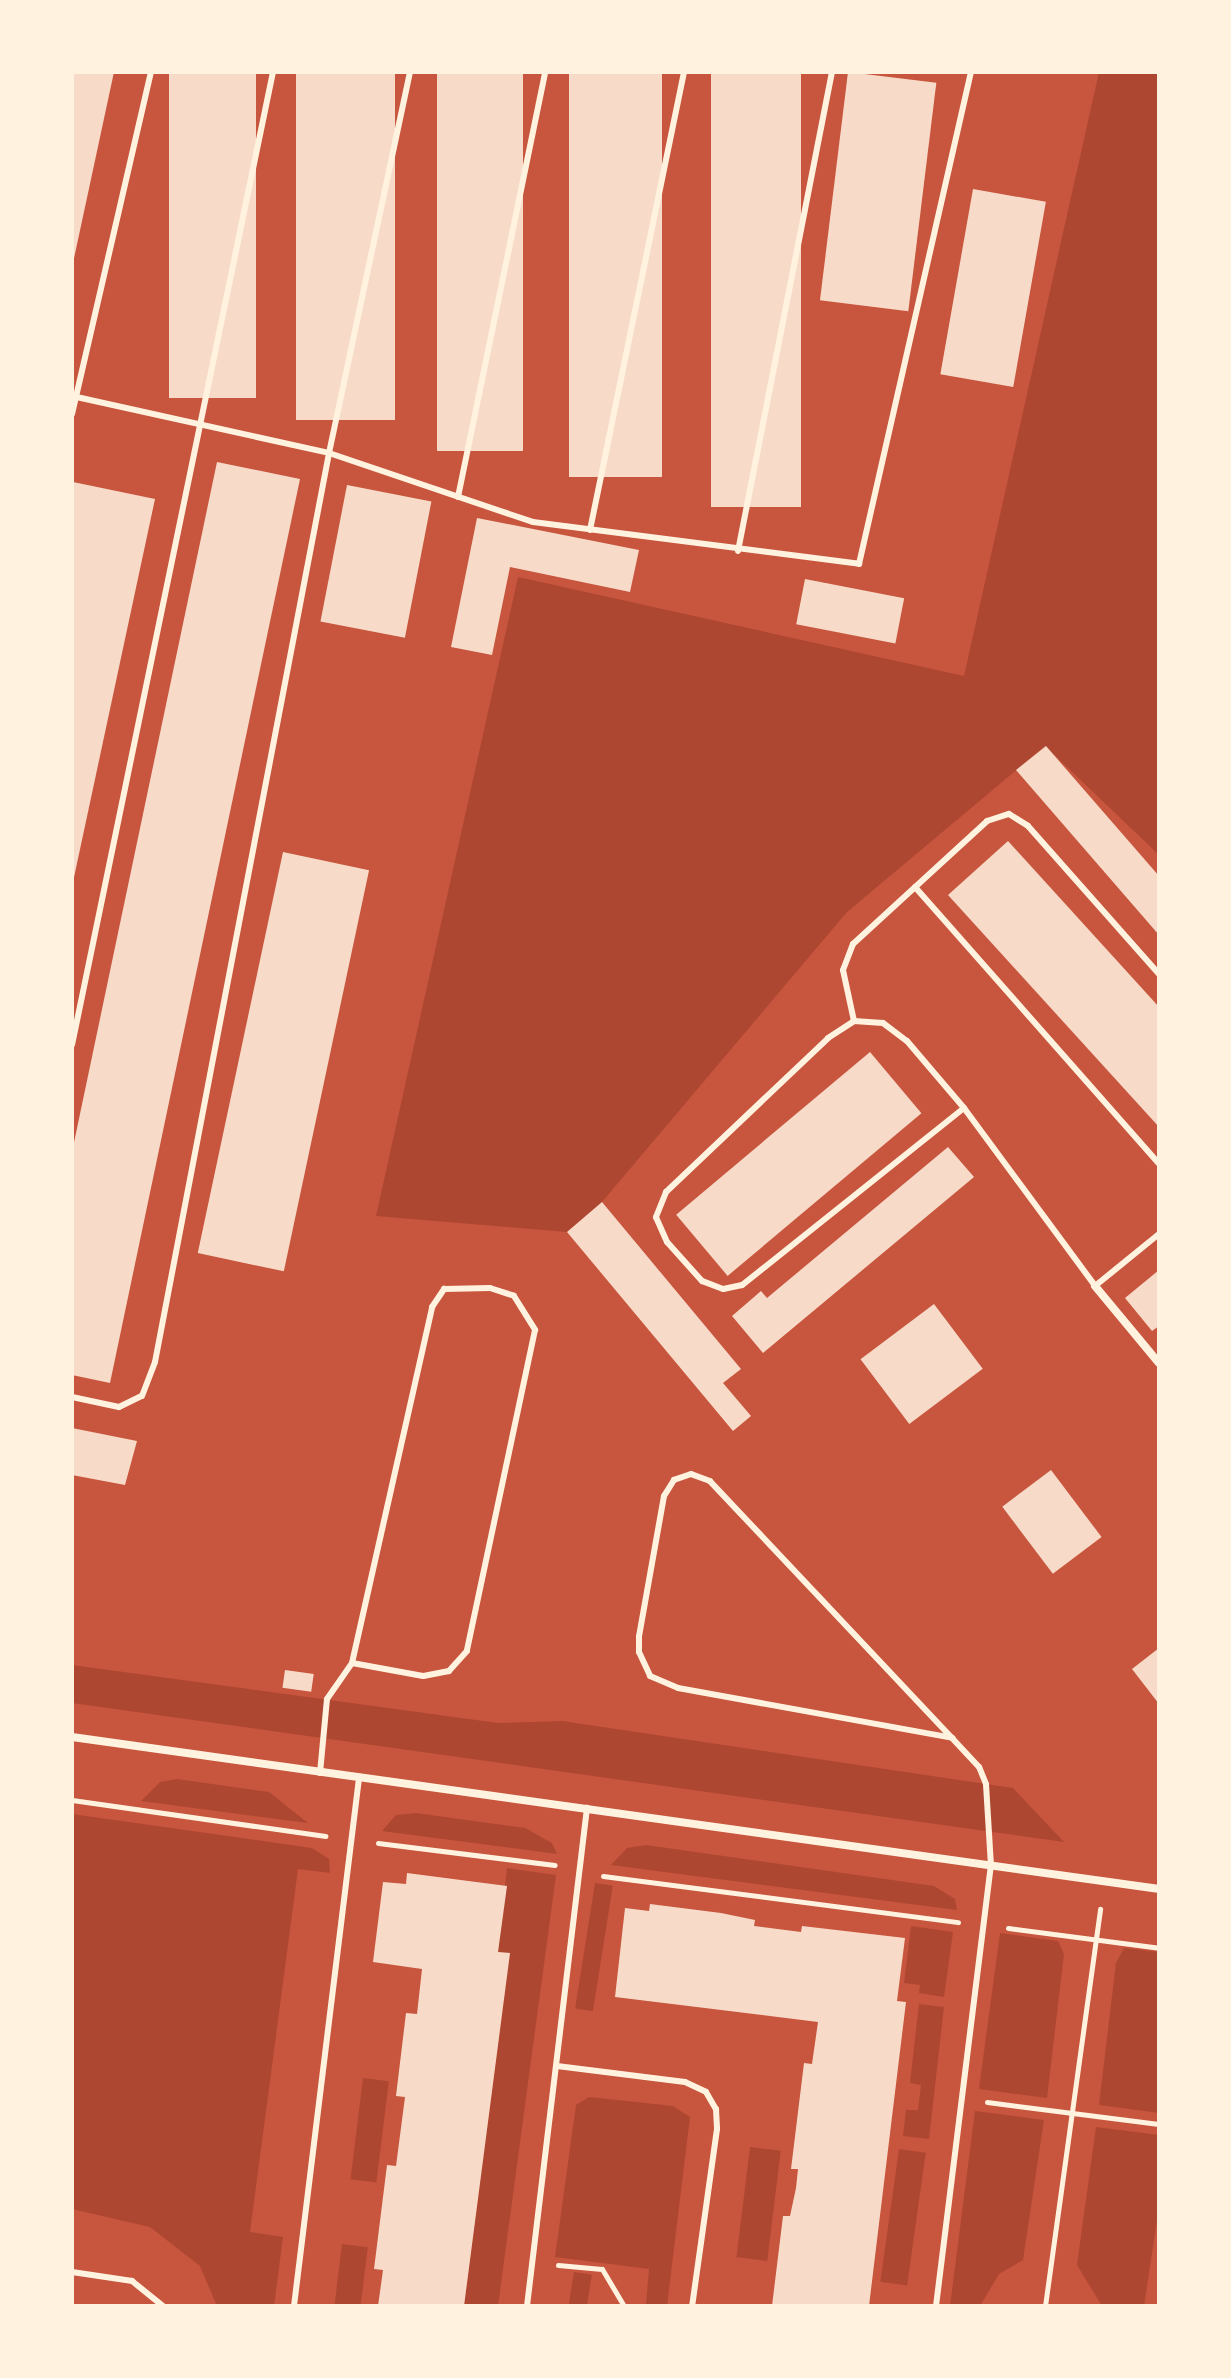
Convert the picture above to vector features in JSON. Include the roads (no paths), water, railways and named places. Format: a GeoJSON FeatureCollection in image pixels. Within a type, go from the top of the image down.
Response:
{"type":"FeatureCollection","features":[{"type":"Feature","properties":{"kind":"street"},"geometry":{"type":"LineString","coordinates":[[1095,1286],[1159,1363]]}},
{"type":"Feature","properties":{"kind":"street"},"geometry":{"type":"LineString","coordinates":[[72,1737],[1159,1889]]}},
{"type":"Feature","properties":{"kind":"lane"},"geometry":{"type":"LineString","coordinates":[[72,414],[151,72]]}},
{"type":"Feature","properties":{"kind":"lane"},"geometry":{"type":"LineString","coordinates":[[72,1045],[273,72]]}},
{"type":"Feature","properties":{"kind":"lane"},"geometry":{"type":"LineString","coordinates":[[72,1397],[119,1407],[142,1396],[155,1362],[329,453],[410,72]]}},
{"type":"Feature","properties":{"kind":"lane"},"geometry":{"type":"LineString","coordinates":[[458,497],[545,72]]}},
{"type":"Feature","properties":{"kind":"lane"},"geometry":{"type":"LineString","coordinates":[[590,530],[684,72]]}},
{"type":"Feature","properties":{"kind":"lane"},"geometry":{"type":"LineString","coordinates":[[738,551],[832,72]]}},
{"type":"Feature","properties":{"kind":"lane"},"geometry":{"type":"LineString","coordinates":[[74,396],[329,453],[533,522],[738,551],[859,564],[971,72]]}},
{"type":"Feature","properties":{"kind":"lane"},"geometry":{"type":"LineString","coordinates":[[854,1021],[843,970],[853,944],[987,821],[1009,814],[1028,826],[1159,974]]}},
{"type":"Feature","properties":{"kind":"lane"},"geometry":{"type":"LineString","coordinates":[[915,887],[1159,1164]]}},
{"type":"Feature","properties":{"kind":"lane"},"geometry":{"type":"LineString","coordinates":[[964,1108],[742,1285],[723,1289],[702,1281],[667,1242],[656,1217],[666,1192],[828,1038],[854,1021],[883,1023],[907,1041],[964,1108],[1095,1286],[1159,1234]]}},
{"type":"Feature","properties":{"kind":"lane"},"geometry":{"type":"LineString","coordinates":[[320,1773],[327,1699],[352,1663],[432,1307],[444,1289],[490,1288],[514,1296],[535,1330],[467,1651],[449,1671],[423,1676],[352,1663]]}},
{"type":"Feature","properties":{"kind":"lane"},"geometry":{"type":"LineString","coordinates":[[936,2306],[991,1866],[986,1784],[979,1767],[952,1738],[710,1481],[691,1474],[674,1480],[664,1496],[639,1637],[639,1652],[650,1676],[678,1688],[952,1738]]}},
{"type":"Feature","properties":{"kind":"lane"},"geometry":{"type":"LineString","coordinates":[[294,2306],[359,1778]]}},
{"type":"Feature","properties":{"kind":"lane"},"geometry":{"type":"LineString","coordinates":[[527,2306],[587,1808]]}},
{"type":"Feature","properties":{"kind":"lane"},"geometry":{"type":"LineString","coordinates":[[557,2066],[685,2082],[706,2092],[716,2109],[692,2306]]}},
{"type":"Feature","properties":{"kind":"lane"},"geometry":{"type":"LineString","coordinates":[[72,2272],[132,2281],[163,2306]]}}]}
